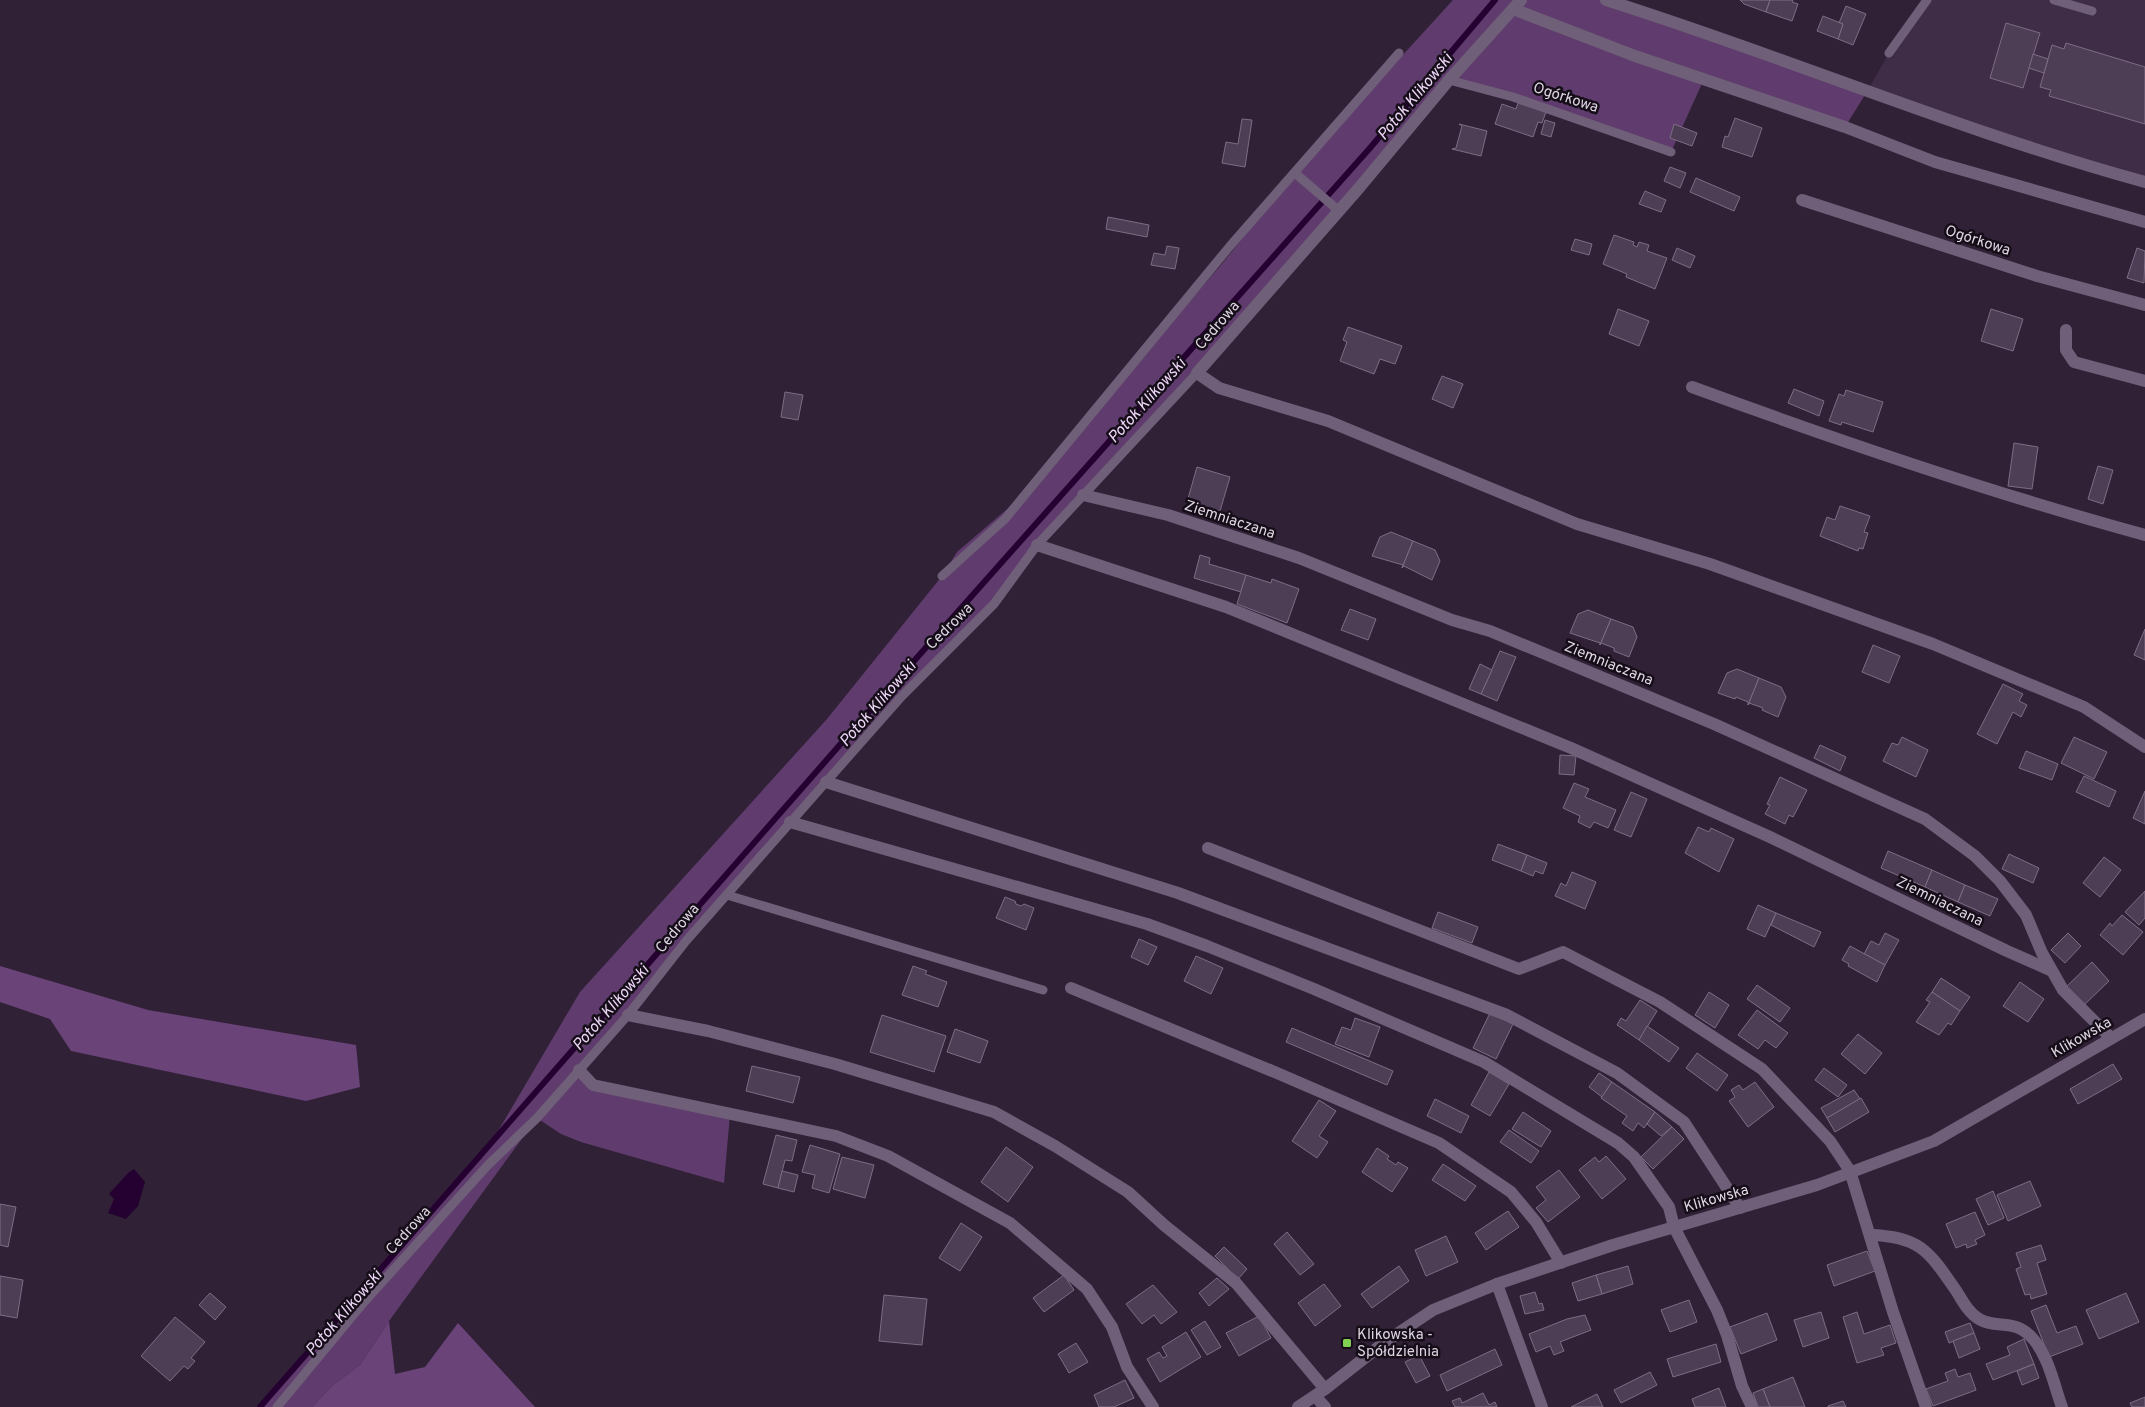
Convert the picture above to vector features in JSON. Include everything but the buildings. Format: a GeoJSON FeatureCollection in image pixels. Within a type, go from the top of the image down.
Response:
{"type":"FeatureCollection","features":[{"type":"Feature","properties":{"kind":"street"},"geometry":{"type":"LineString","coordinates":[[1606,0],[1700,31],[2003,139],[2078,164],[2145,182]]}},
{"type":"Feature","properties":{"kind":"street"},"geometry":{"type":"LineString","coordinates":[[1517,5],[1635,56],[1845,127],[1935,162],[2145,222]]}},
{"type":"Feature","properties":{"kind":"street","name":"Cedrowa"},"geometry":{"type":"LineString","coordinates":[[1196,373],[1339,211],[1448,80],[1517,5]]}},
{"type":"Feature","properties":{"kind":"street","name":"Ogórkowa"},"geometry":{"type":"LineString","coordinates":[[1802,200],[2037,276],[2145,305]]}},
{"type":"Feature","properties":{"kind":"street"},"geometry":{"type":"LineString","coordinates":[[2066,330],[2066,350],[2074,362],[2145,382]]}},
{"type":"Feature","properties":{"kind":"street"},"geometry":{"type":"LineString","coordinates":[[1196,373],[1219,388],[1328,421],[1576,524],[1710,564],[1933,644],[2084,707],[2145,747]]}},
{"type":"Feature","properties":{"kind":"street"},"geometry":{"type":"LineString","coordinates":[[1692,387],[1880,455],[2044,508],[2145,535]]}},
{"type":"Feature","properties":{"kind":"street","name":"Ziemniaczana"},"geometry":{"type":"LineString","coordinates":[[1083,495],[1168,515],[1299,558],[1452,620],[1490,631],[1723,728],[1925,819],[1975,856],[2000,881],[2026,915],[2050,970],[2063,990],[2111,1038]]}},
{"type":"Feature","properties":{"kind":"street","name":"Ziemniaczana"},"geometry":{"type":"LineString","coordinates":[[1038,545],[1226,607],[1571,748],[1770,837],[2050,970]]}},
{"type":"Feature","properties":{"kind":"street"},"geometry":{"type":"LineString","coordinates":[[826,782],[1178,893],[1507,1015],[1617,1073],[1684,1122],[1740,1208]]}},
{"type":"Feature","properties":{"kind":"street"},"geometry":{"type":"LineString","coordinates":[[790,822],[1147,924],[1314,989],[1484,1062],[1618,1143],[1634,1157],[1670,1207],[1674,1227],[1717,1310],[1727,1335],[1742,1386],[1752,1407]]}},
{"type":"Feature","properties":{"kind":"street"},"geometry":{"type":"LineString","coordinates":[[1208,848],[1519,969],[1563,952],[1660,1002],[1762,1069],[1830,1141],[1850,1171],[1893,1312],[1926,1407]]}},
{"type":"Feature","properties":{"kind":"street"},"geometry":{"type":"LineString","coordinates":[[1071,988],[1268,1069],[1439,1143],[1511,1192],[1536,1222],[1561,1263]]}},
{"type":"Feature","properties":{"kind":"street"},"geometry":{"type":"LineString","coordinates":[[628,1015],[708,1031],[835,1064],[1003,1117],[1055,1146],[1128,1192],[1164,1225],[1236,1283],[1320,1393],[1324,1407]]}},
{"type":"Feature","properties":{"kind":"street","name":"Klikowska"},"geometry":{"type":"LineString","coordinates":[[1298,1407],[1320,1393],[1385,1342],[1433,1310],[1497,1284],[1561,1263],[1674,1227],[1817,1185],[1934,1141],[2145,1019]]}},
{"type":"Feature","properties":{"kind":"street"},"geometry":{"type":"LineString","coordinates":[[579,1070],[593,1085],[783,1124],[845,1140],[888,1156],[1010,1223],[1087,1289],[1112,1327],[1127,1368],[1153,1407]]}},
{"type":"Feature","properties":{"kind":"street"},"geometry":{"type":"LineString","coordinates":[[1870,1235],[1905,1238],[1920,1246],[1940,1268],[1968,1309],[1980,1319],[2010,1324],[2027,1332],[2042,1352],[2062,1407]]}},
{"type":"Feature","properties":{"kind":"street"},"geometry":{"type":"LineString","coordinates":[[1497,1284],[1542,1407]]}},
{"type":"Feature","properties":{"kind":"lane"},"geometry":{"type":"LineString","coordinates":[[1889,53],[1927,0]]}},
{"type":"Feature","properties":{"kind":"lane"},"geometry":{"type":"LineString","coordinates":[[2054,0],[2092,11]]}},
{"type":"Feature","properties":{"kind":"lane"},"geometry":{"type":"LineString","coordinates":[[942,576],[1005,520],[1230,246],[1399,53]]}},
{"type":"Feature","properties":{"kind":"lane","name":"Ogórkowa"},"geometry":{"type":"LineString","coordinates":[[1448,80],[1540,105],[1671,152]]}},
{"type":"Feature","properties":{"kind":"lane"},"geometry":{"type":"LineString","coordinates":[[1295,173],[1339,211]]}},
{"type":"Feature","properties":{"kind":"lane","name":"Cedrowa"},"geometry":{"type":"LineString","coordinates":[[278,1407],[366,1301],[488,1165],[537,1118],[628,1015],[686,941],[790,822],[902,696],[994,604],[1038,545],[1196,373]]}},
{"type":"Feature","properties":{"kind":"lane"},"geometry":{"type":"LineString","coordinates":[[726,895],[1043,990]]}},
{"type":"Feature","properties":{"kind":"shaded area"},"geometry":{"type":"Polygon","coordinates":[[[1453,0],[1606,0],[1868,90],[1845,127],[1704,79],[1671,152],[1448,80],[1100,477],[994,604],[902,696],[579,1070],[593,1085],[730,1114],[724,1183],[581,1142],[561,1134],[537,1118],[389,1321],[360,1365],[333,1385],[312,1407],[260,1407],[491,1143],[580,992],[827,719],[942,576],[957,552],[1020,498],[1221,265],[1295,173],[1453,0]]]}},
{"type":"Feature","properties":{"kind":"shaded area"},"geometry":{"type":"Polygon","coordinates":[[[1927,0],[2145,0],[2145,182],[1868,90],[1889,53],[1927,0]]]}},
{"type":"Feature","properties":{"kind":"shaded area"},"geometry":{"type":"Polygon","coordinates":[[[0,966],[148,1010],[356,1045],[360,1087],[306,1101],[71,1051],[50,1019],[0,1002],[0,966]]]}},
{"type":"Feature","properties":{"kind":"shaded area"},"geometry":{"type":"Polygon","coordinates":[[[134,1169],[145,1182],[138,1206],[126,1219],[108,1213],[114,1199],[109,1194],[134,1169]]]}},
{"type":"Feature","properties":{"kind":"shaded area"},"geometry":{"type":"Polygon","coordinates":[[[389,1321],[395,1374],[425,1367],[458,1323],[535,1407],[312,1407],[333,1385],[360,1365],[389,1321]]]}},
{"type":"Feature","properties":{"kind":"waterway","name":"Potok Klikowski"},"geometry":{"type":"LineString","coordinates":[[260,1407],[866,715],[1370,148],[1495,0]]}},
{"type":"Feature","properties":{"kind":"place","name":"Klikowska - Spółdzielnia"},"geometry":{"type":"Point","coordinates":[1347,1343]}}]}
